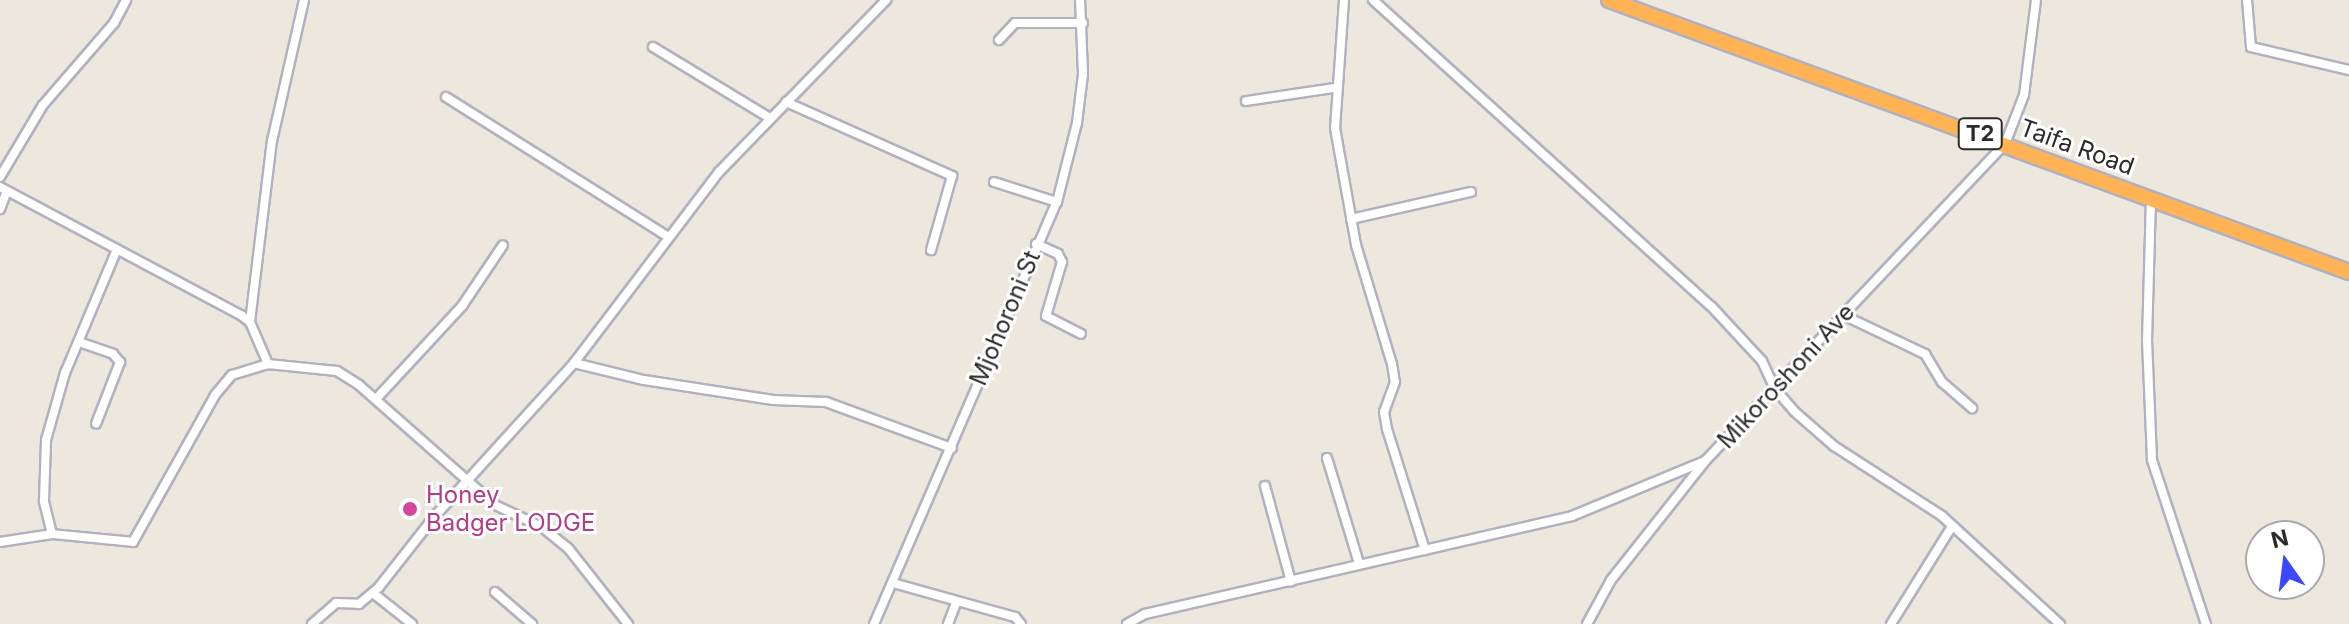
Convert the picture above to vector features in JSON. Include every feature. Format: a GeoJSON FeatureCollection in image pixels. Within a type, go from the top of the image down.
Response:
{"type":"FeatureCollection","features":[{"type":"Feature","properties":{"kind":"highway","name":"Taifa Road"},"geometry":{"type":"LineString","coordinates":[[1609,0],[2349,272]]}},
{"type":"Feature","properties":{"kind":"street"},"geometry":{"type":"LineString","coordinates":[[0,177],[43,105],[114,23],[126,0]]}},
{"type":"Feature","properties":{"kind":"street"},"geometry":{"type":"LineString","coordinates":[[268,364],[250,322],[272,141],[304,0]]}},
{"type":"Feature","properties":{"kind":"street"},"geometry":{"type":"LineString","coordinates":[[312,624],[336,603],[359,604],[373,593],[574,363],[667,236],[768,117],[886,0]]}},
{"type":"Feature","properties":{"kind":"street","name":"Mjohoroni St"},"geometry":{"type":"LineString","coordinates":[[874,624],[952,448],[1036,244],[1057,202],[1077,123],[1083,23],[1080,0]]}},
{"type":"Feature","properties":{"kind":"street"},"geometry":{"type":"LineString","coordinates":[[1344,0],[1334,88],[1335,128],[1351,219],[1392,364],[1395,382],[1384,412],[1387,429],[1425,550]]}},
{"type":"Feature","properties":{"kind":"street"},"geometry":{"type":"LineString","coordinates":[[1373,0],[1711,306],[1762,361],[1775,389],[1834,446],[1942,516],[1951,528],[2060,624]]}},
{"type":"Feature","properties":{"kind":"street"},"geometry":{"type":"LineString","coordinates":[[2005,144],[2024,95],[2036,0]]}},
{"type":"Feature","properties":{"kind":"street"},"geometry":{"type":"LineString","coordinates":[[2247,0],[2251,47],[2349,70]]}},
{"type":"Feature","properties":{"kind":"street"},"geometry":{"type":"LineString","coordinates":[[999,40],[1015,23],[1083,23]]}},
{"type":"Feature","properties":{"kind":"street"},"geometry":{"type":"LineString","coordinates":[[653,47],[768,117]]}},
{"type":"Feature","properties":{"kind":"street"},"geometry":{"type":"LineString","coordinates":[[1246,101],[1334,88]]}},
{"type":"Feature","properties":{"kind":"street"},"geometry":{"type":"LineString","coordinates":[[446,97],[667,236]]}},
{"type":"Feature","properties":{"kind":"street"},"geometry":{"type":"LineString","coordinates":[[786,102],[952,176],[931,250]]}},
{"type":"Feature","properties":{"kind":"street","name":"Mikoroshoni Ave"},"geometry":{"type":"LineString","coordinates":[[1587,624],[1611,580],[1706,460],[2005,144]]}},
{"type":"Feature","properties":{"kind":"street"},"geometry":{"type":"LineString","coordinates":[[994,182],[1057,202]]}},
{"type":"Feature","properties":{"kind":"street"},"geometry":{"type":"LineString","coordinates":[[0,209],[4,189],[250,322]]}},
{"type":"Feature","properties":{"kind":"street"},"geometry":{"type":"LineString","coordinates":[[1351,219],[1471,192]]}},
{"type":"Feature","properties":{"kind":"street"},"geometry":{"type":"LineString","coordinates":[[2151,197],[2147,340],[2152,460],[2206,624]]}},
{"type":"Feature","properties":{"kind":"street"},"geometry":{"type":"LineString","coordinates":[[1036,244],[1058,254],[1062,262],[1046,316],[1081,334]]}},
{"type":"Feature","properties":{"kind":"street"},"geometry":{"type":"LineString","coordinates":[[376,399],[462,306],[503,245]]}},
{"type":"Feature","properties":{"kind":"street"},"geometry":{"type":"LineString","coordinates":[[52,534],[44,501],[46,440],[79,342],[117,249]]}},
{"type":"Feature","properties":{"kind":"street"},"geometry":{"type":"LineString","coordinates":[[1843,315],[1925,354],[1942,382],[1972,408]]}},
{"type":"Feature","properties":{"kind":"street"},"geometry":{"type":"LineString","coordinates":[[79,342],[113,354],[120,362],[96,424]]}},
{"type":"Feature","properties":{"kind":"street"},"geometry":{"type":"LineString","coordinates":[[574,363],[644,380],[773,400],[826,402],[952,448]]}},
{"type":"Feature","properties":{"kind":"street"},"geometry":{"type":"LineString","coordinates":[[0,542],[52,534],[123,542],[140,538],[215,395],[232,375],[268,364],[337,371],[376,399],[469,483],[568,548],[590,570],[624,623]]}},
{"type":"Feature","properties":{"kind":"street"},"geometry":{"type":"LineString","coordinates":[[1327,458],[1359,563]]}},
{"type":"Feature","properties":{"kind":"street"},"geometry":{"type":"LineString","coordinates":[[1127,624],[1145,614],[1572,516],[1706,460]]}},
{"type":"Feature","properties":{"kind":"street"},"geometry":{"type":"LineString","coordinates":[[1265,486],[1291,582]]}},
{"type":"Feature","properties":{"kind":"street"},"geometry":{"type":"LineString","coordinates":[[1891,624],[1951,528]]}},
{"type":"Feature","properties":{"kind":"street"},"geometry":{"type":"LineString","coordinates":[[893,583],[1015,617],[1021,624]]}},
{"type":"Feature","properties":{"kind":"street"},"geometry":{"type":"LineString","coordinates":[[495,592],[532,624]]}},
{"type":"Feature","properties":{"kind":"street"},"geometry":{"type":"LineString","coordinates":[[373,593],[412,624]]}},
{"type":"Feature","properties":{"kind":"street"},"geometry":{"type":"LineString","coordinates":[[948,624],[956,603]]}},
{"type":"Feature","properties":{"kind":"place","name":"Honey Badger LODGE"},"geometry":{"type":"Point","coordinates":[410,509]}}]}
